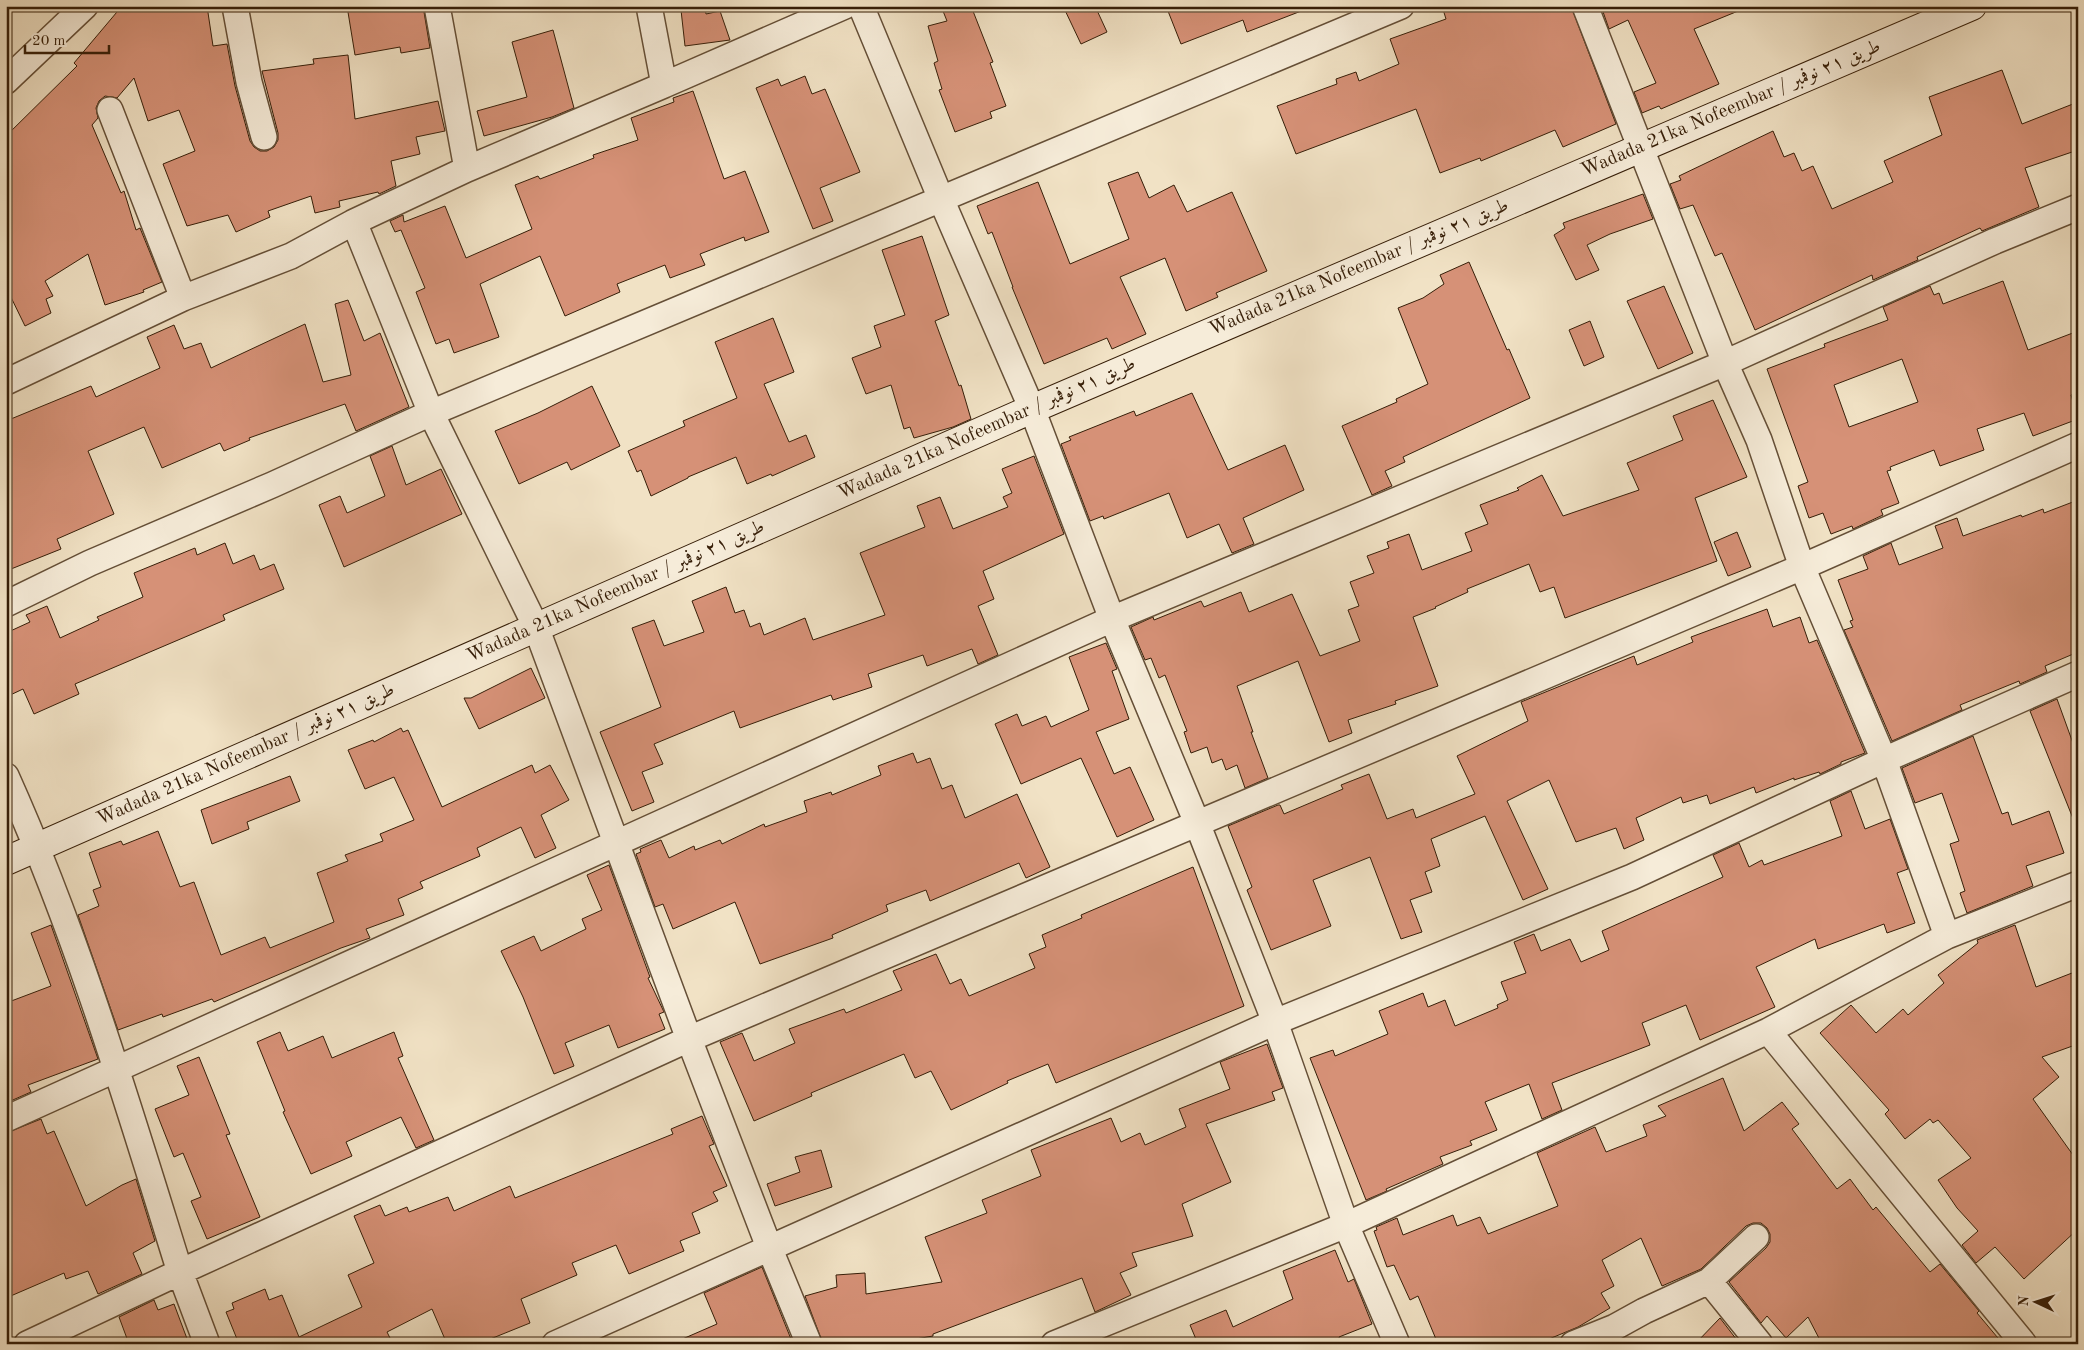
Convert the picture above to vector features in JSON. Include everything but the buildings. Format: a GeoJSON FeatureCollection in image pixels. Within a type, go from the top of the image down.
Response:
{"type":"FeatureCollection","features":[{"type":"Feature","properties":{"kind":"street"},"geometry":{"type":"LineString","coordinates":[[6,81],[85,6]]}},
{"type":"Feature","properties":{"kind":"street"},"geometry":{"type":"LineString","coordinates":[[235,6],[249,82],[264,137]]}},
{"type":"Feature","properties":{"kind":"street"},"geometry":{"type":"LineString","coordinates":[[437,6],[467,169]]}},
{"type":"Feature","properties":{"kind":"street"},"geometry":{"type":"LineString","coordinates":[[649,6],[664,85]]}},
{"type":"Feature","properties":{"kind":"street"},"geometry":{"type":"LineString","coordinates":[[6,382],[183,298],[291,256],[354,222],[467,169],[845,6]]}},
{"type":"Feature","properties":{"kind":"street"},"geometry":{"type":"LineString","coordinates":[[860,6],[940,199],[1032,409],[1112,619],[1275,1022],[1346,1225],[1397,1344]]}},
{"type":"Feature","properties":{"kind":"street"},"geometry":{"type":"LineString","coordinates":[[6,604],[90,563],[432,413],[1401,6]]}},
{"type":"Feature","properties":{"kind":"street"},"geometry":{"type":"LineString","coordinates":[[1586,6],[1725,363],[1759,440],[1802,567],[1884,760],[1947,936]]}},
{"type":"Feature","properties":{"kind":"street","name":"Wadada 21ka Nofeembar / طريق ٢١ نوفمبر"},"geometry":{"type":"LineString","coordinates":[[6,861],[1032,409],[1972,6]]}},
{"type":"Feature","properties":{"kind":"street"},"geometry":{"type":"LineString","coordinates":[[110,110],[183,298]]}},
{"type":"Feature","properties":{"kind":"street"},"geometry":{"type":"LineString","coordinates":[[6,1119],[1112,619],[1725,363],[1995,241],[2078,207]]}},
{"type":"Feature","properties":{"kind":"street"},"geometry":{"type":"LineString","coordinates":[[354,222],[432,413],[536,628],[689,1039],[769,1247],[809,1344]]}},
{"type":"Feature","properties":{"kind":"street"},"geometry":{"type":"LineString","coordinates":[[27,1344],[689,1039],[1802,567],[2078,445]]}},
{"type":"Feature","properties":{"kind":"street"},"geometry":{"type":"LineString","coordinates":[[555,1344],[1275,1022],[1632,877],[1884,760],[2078,674]]}},
{"type":"Feature","properties":{"kind":"street"},"geometry":{"type":"LineString","coordinates":[[6,776],[38,847],[117,1069],[180,1272],[207,1344]]}},
{"type":"Feature","properties":{"kind":"street"},"geometry":{"type":"LineString","coordinates":[[1054,1344],[1346,1225],[1768,1031],[1947,936],[2078,884]]}},
{"type":"Feature","properties":{"kind":"street"},"geometry":{"type":"LineString","coordinates":[[1768,1031],[2024,1344]]}},
{"type":"Feature","properties":{"kind":"street"},"geometry":{"type":"LineString","coordinates":[[1573,1344],[1615,1327],[1644,1311],[1709,1281],[1756,1237]]}},
{"type":"Feature","properties":{"kind":"street"},"geometry":{"type":"LineString","coordinates":[[1709,1281],[1760,1344]]}}]}
